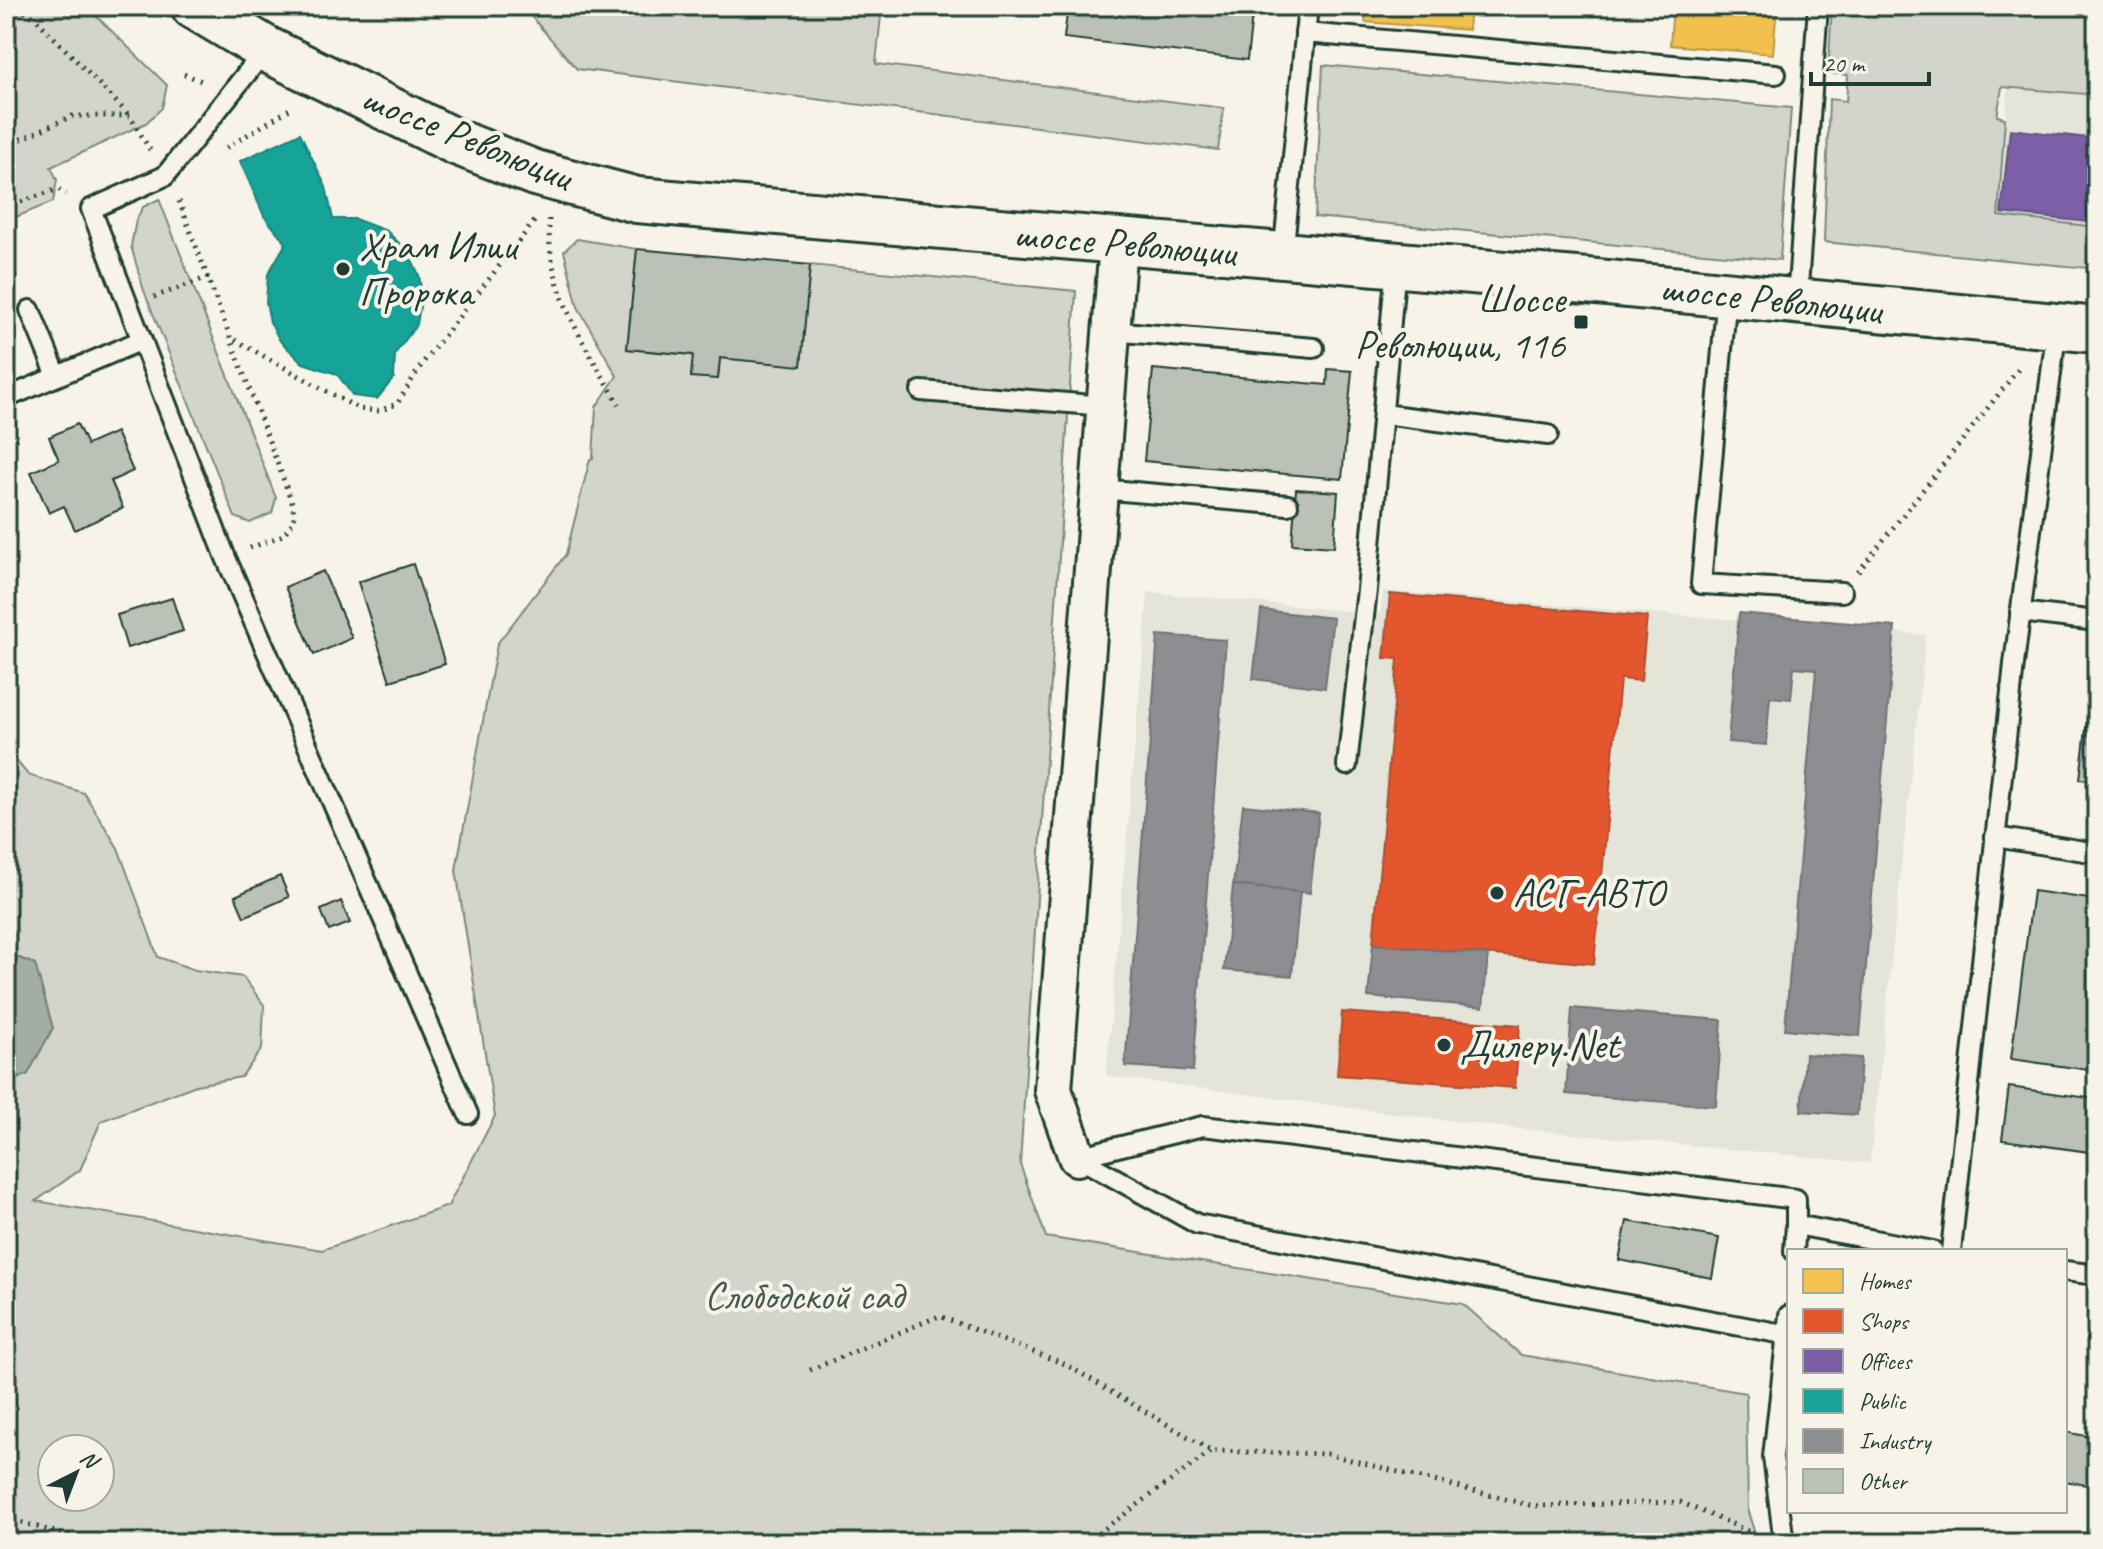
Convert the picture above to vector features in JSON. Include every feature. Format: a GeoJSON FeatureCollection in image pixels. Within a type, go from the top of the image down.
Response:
{"type":"FeatureCollection","features":[{"type":"Feature","properties":{"kind":"main road","name":"шоссе Революции"},"geometry":{"type":"LineString","coordinates":[[194,6],[266,49],[456,142],[545,197],[637,200],[1727,294],[2077,328]]}},
{"type":"Feature","properties":{"kind":"street"},"geometry":{"type":"LineString","coordinates":[[1077,1157],[1053,1090],[1118,243]]}},
{"type":"Feature","properties":{"kind":"lane"},"geometry":{"type":"LineString","coordinates":[[1283,256],[1308,6]]}},
{"type":"Feature","properties":{"kind":"lane"},"geometry":{"type":"LineString","coordinates":[[1797,301],[1818,6]]}},
{"type":"Feature","properties":{"kind":"lane"},"geometry":{"type":"LineString","coordinates":[[1305,33],[1776,74]]}},
{"type":"Feature","properties":{"kind":"lane"},"geometry":{"type":"LineString","coordinates":[[266,49],[168,178],[91,209],[226,558],[468,1114]]}},
{"type":"Feature","properties":{"kind":"lane"},"geometry":{"type":"LineString","coordinates":[[1347,765],[1396,265]]}},
{"type":"Feature","properties":{"kind":"lane"},"geometry":{"type":"LineString","coordinates":[[1727,294],[1701,584],[1842,592]]}},
{"type":"Feature","properties":{"kind":"lane"},"geometry":{"type":"LineString","coordinates":[[30,310],[57,376]]}},
{"type":"Feature","properties":{"kind":"lane"},"geometry":{"type":"LineString","coordinates":[[1951,1249],[2020,612],[2077,328]]}},
{"type":"Feature","properties":{"kind":"lane"},"geometry":{"type":"LineString","coordinates":[[1111,331],[1314,348]]}},
{"type":"Feature","properties":{"kind":"lane"},"geometry":{"type":"LineString","coordinates":[[6,398],[142,340]]}},
{"type":"Feature","properties":{"kind":"lane"},"geometry":{"type":"LineString","coordinates":[[921,391],[1105,406]]}},
{"type":"Feature","properties":{"kind":"lane"},"geometry":{"type":"LineString","coordinates":[[1383,414],[1548,435]]}},
{"type":"Feature","properties":{"kind":"lane"},"geometry":{"type":"LineString","coordinates":[[1099,489],[1288,505]]}},
{"type":"Feature","properties":{"kind":"lane"},"geometry":{"type":"LineString","coordinates":[[2020,612],[2097,621]]}},
{"type":"Feature","properties":{"kind":"lane"},"geometry":{"type":"LineString","coordinates":[[1995,837],[2097,853]]}},
{"type":"Feature","properties":{"kind":"lane"},"geometry":{"type":"LineString","coordinates":[[1077,1157],[1203,1126],[1796,1199],[1794,1249]]}},
{"type":"Feature","properties":{"kind":"lane"},"geometry":{"type":"LineString","coordinates":[[1077,1157],[1197,1224],[1787,1335]]}},
{"type":"Feature","properties":{"kind":"lane"},"geometry":{"type":"LineString","coordinates":[[1796,1225],[1922,1249]]}},
{"type":"Feature","properties":{"kind":"lane"},"geometry":{"type":"LineString","coordinates":[[2067,1271],[2097,1275]]}},
{"type":"Feature","properties":{"kind":"lane"},"geometry":{"type":"LineString","coordinates":[[1784,1543],[1773,1457],[1787,1343]]}},
{"type":"Feature","properties":{"kind":"path"},"geometry":{"type":"LineString","coordinates":[[18,6],[36,19],[130,116],[168,178],[234,340],[293,505],[294,521],[283,535],[226,558]]}},
{"type":"Feature","properties":{"kind":"path"},"geometry":{"type":"LineString","coordinates":[[168,178],[294,107]]}},
{"type":"Feature","properties":{"kind":"path"},"geometry":{"type":"LineString","coordinates":[[6,146],[72,116],[130,116]]}},
{"type":"Feature","properties":{"kind":"path"},"geometry":{"type":"LineString","coordinates":[[6,207],[58,189],[91,209]]}},
{"type":"Feature","properties":{"kind":"path"},"geometry":{"type":"LineString","coordinates":[[234,340],[359,409],[379,411],[397,404],[422,364],[545,197]]}},
{"type":"Feature","properties":{"kind":"path"},"geometry":{"type":"LineString","coordinates":[[545,197],[548,255],[570,318],[619,404]]}},
{"type":"Feature","properties":{"kind":"path"},"geometry":{"type":"LineString","coordinates":[[129,306],[209,277]]}},
{"type":"Feature","properties":{"kind":"path"},"geometry":{"type":"LineString","coordinates":[[1842,592],[2026,359]]}},
{"type":"Feature","properties":{"kind":"path"},"geometry":{"type":"LineString","coordinates":[[810,1370],[939,1316],[1065,1364],[1212,1451],[1327,1454],[1533,1506],[1680,1502],[1762,1537]]}},
{"type":"Feature","properties":{"kind":"path"},"geometry":{"type":"LineString","coordinates":[[1077,1543],[1089,1540],[1212,1451]]}},
{"type":"Feature","properties":{"kind":"path"},"geometry":{"type":"LineString","coordinates":[[6,1518],[93,1543]]}},
{"type":"Feature","properties":{"kind":"shaded area"},"geometry":{"type":"Polygon","coordinates":[[[2008,87],[2097,95],[2097,227],[1998,216],[2008,87]]]}},
{"type":"Feature","properties":{"kind":"shaded area"},"geometry":{"type":"Polygon","coordinates":[[[1383,591],[1926,635],[1870,1163],[1491,1126],[1106,1076],[1148,592],[1380,614],[1383,591]]]}},
{"type":"Feature","properties":{"kind":"shaded area"},"geometry":{"type":"Polygon","coordinates":[[[6,953],[35,964],[53,1028],[28,1074],[6,1084],[6,953]]]}},
{"type":"Feature","properties":{"kind":"green space"},"geometry":{"type":"Polygon","coordinates":[[[6,6],[86,6],[167,85],[162,108],[146,123],[51,167],[57,180],[53,202],[6,221],[6,6]]]}},
{"type":"Feature","properties":{"kind":"green space"},"geometry":{"type":"Polygon","coordinates":[[[522,6],[882,6],[876,64],[1224,108],[1218,150],[577,69],[522,6]]]}},
{"type":"Feature","properties":{"kind":"green space"},"geometry":{"type":"Polygon","coordinates":[[[1832,6],[2097,6],[2097,95],[2002,87],[1997,116],[2005,118],[1998,216],[2097,227],[2097,269],[1824,242],[1829,99],[1846,101],[1848,75],[1828,73],[1832,6]]]}},
{"type":"Feature","properties":{"kind":"green space"},"geometry":{"type":"Polygon","coordinates":[[[1323,65],[1791,108],[1780,260],[1315,217],[1323,65]]]}},
{"type":"Feature","properties":{"kind":"green space"},"geometry":{"type":"Polygon","coordinates":[[[159,199],[276,498],[272,513],[250,523],[235,517],[144,291],[131,246],[136,220],[143,207],[159,199]]]}},
{"type":"Feature","properties":{"kind":"green space","name":"Слободской сад"},"geometry":{"type":"Polygon","coordinates":[[[577,239],[637,249],[627,349],[693,355],[691,376],[718,379],[720,358],[801,365],[810,265],[1076,291],[1020,1164],[1046,1237],[1463,1304],[1521,1355],[1746,1393],[1748,1512],[1758,1543],[6,1543],[6,1084],[28,1074],[35,964],[6,953],[6,748],[28,775],[84,793],[118,848],[158,957],[195,970],[243,977],[264,1005],[262,1049],[241,1077],[196,1085],[101,1121],[80,1170],[36,1201],[322,1250],[448,1206],[495,1116],[456,870],[497,644],[566,554],[590,459],[593,458],[596,407],[617,376],[578,307],[564,251],[577,239]]]}},
{"type":"Feature","properties":{"kind":"building: Homes"},"geometry":{"type":"Polygon","coordinates":[[[1367,6],[1470,6],[1468,30],[1365,22],[1367,6]]]}},
{"type":"Feature","properties":{"kind":"building: Homes"},"geometry":{"type":"Polygon","coordinates":[[[1673,6],[1777,6],[1773,54],[1670,45],[1673,6]]]}},
{"type":"Feature","properties":{"kind":"building: Shops"},"geometry":{"type":"Polygon","coordinates":[[[1390,594],[1647,617],[1641,681],[1620,679],[1594,964],[1373,944],[1398,659],[1384,658],[1390,594]]]}},
{"type":"Feature","properties":{"kind":"building: Shops"},"geometry":{"type":"Polygon","coordinates":[[[1342,1012],[1520,1025],[1515,1088],[1337,1075],[1342,1012]]]}},
{"type":"Feature","properties":{"kind":"building: Offices"},"geometry":{"type":"Polygon","coordinates":[[[2010,129],[2097,139],[2097,223],[2001,213],[2010,129]]]}},
{"type":"Feature","properties":{"kind":"building: Public","name":"Храм Илии Пророка"},"geometry":{"type":"Polygon","coordinates":[[[300,133],[326,187],[333,219],[355,219],[387,231],[409,253],[419,275],[422,295],[417,324],[395,354],[394,378],[377,399],[353,396],[337,374],[303,363],[280,341],[270,322],[266,302],[268,274],[286,243],[264,216],[240,161],[300,133]]]}},
{"type":"Feature","properties":{"kind":"building: Industry"},"geometry":{"type":"Polygon","coordinates":[[[1261,610],[1333,618],[1325,688],[1253,679],[1261,610]]]}},
{"type":"Feature","properties":{"kind":"building: Industry"},"geometry":{"type":"Polygon","coordinates":[[[1739,613],[1895,627],[1860,1036],[1785,1029],[1816,669],[1794,667],[1791,699],[1770,697],[1766,745],[1728,742],[1739,613]]]}},
{"type":"Feature","properties":{"kind":"building: Industry"},"geometry":{"type":"Polygon","coordinates":[[[1158,635],[1226,640],[1193,1071],[1125,1066],[1158,635]]]}},
{"type":"Feature","properties":{"kind":"building: Industry"},"geometry":{"type":"Polygon","coordinates":[[[1243,805],[1319,813],[1310,893],[1233,885],[1243,805]]]}},
{"type":"Feature","properties":{"kind":"building: Industry"},"geometry":{"type":"Polygon","coordinates":[[[1233,885],[1300,892],[1292,976],[1224,970],[1233,885]]]}},
{"type":"Feature","properties":{"kind":"building: Industry"},"geometry":{"type":"Polygon","coordinates":[[[1373,944],[1488,955],[1483,1007],[1368,997],[1373,944]]]}},
{"type":"Feature","properties":{"kind":"building: Industry"},"geometry":{"type":"Polygon","coordinates":[[[1572,1008],[1722,1020],[1716,1106],[1566,1094],[1572,1008]]]}},
{"type":"Feature","properties":{"kind":"building: Industry"},"geometry":{"type":"Polygon","coordinates":[[[1805,1054],[1861,1058],[1857,1115],[1801,1111],[1805,1054]]]}},
{"type":"Feature","properties":{"kind":"building: Other"},"geometry":{"type":"Polygon","coordinates":[[[1068,6],[1253,6],[1247,60],[1064,38],[1068,6]]]}},
{"type":"Feature","properties":{"kind":"building: Other"},"geometry":{"type":"Polygon","coordinates":[[[637,249],[810,265],[801,366],[720,358],[718,379],[691,377],[693,355],[627,349],[637,249]]]}},
{"type":"Feature","properties":{"kind":"building: Other"},"geometry":{"type":"Polygon","coordinates":[[[1153,369],[1327,385],[1328,369],[1352,371],[1342,479],[1144,461],[1153,369]]]}},
{"type":"Feature","properties":{"kind":"building: Other"},"geometry":{"type":"Polygon","coordinates":[[[77,424],[87,445],[116,432],[133,471],[111,481],[123,508],[75,530],[64,506],[49,513],[31,472],[59,460],[49,437],[77,424]]]}},
{"type":"Feature","properties":{"kind":"building: Other"},"geometry":{"type":"Polygon","coordinates":[[[1296,489],[1338,492],[1334,547],[1292,544],[1296,489]]]}},
{"type":"Feature","properties":{"kind":"building: Other"},"geometry":{"type":"Polygon","coordinates":[[[413,564],[445,664],[390,681],[358,582],[413,564]]]}},
{"type":"Feature","properties":{"kind":"building: Other"},"geometry":{"type":"Polygon","coordinates":[[[323,571],[352,638],[314,655],[285,587],[323,571]]]}},
{"type":"Feature","properties":{"kind":"building: Other"},"geometry":{"type":"Polygon","coordinates":[[[172,598],[183,631],[127,648],[117,615],[172,598]]]}},
{"type":"Feature","properties":{"kind":"building: Other"},"geometry":{"type":"Polygon","coordinates":[[[2094,662],[2097,663],[2097,781],[2080,779],[2094,662]]]}},
{"type":"Feature","properties":{"kind":"building: Other"},"geometry":{"type":"Polygon","coordinates":[[[280,876],[289,897],[244,917],[235,896],[280,876]]]}},
{"type":"Feature","properties":{"kind":"building: Other"},"geometry":{"type":"Polygon","coordinates":[[[2033,891],[2097,900],[2097,1071],[2011,1059],[2033,891]]]}},
{"type":"Feature","properties":{"kind":"building: Other"},"geometry":{"type":"Polygon","coordinates":[[[341,901],[350,923],[329,931],[321,910],[341,901]]]}},
{"type":"Feature","properties":{"kind":"building: Other"},"geometry":{"type":"Polygon","coordinates":[[[2009,1087],[2097,1099],[2097,1153],[2002,1140],[2009,1087]]]}},
{"type":"Feature","properties":{"kind":"building: Other"},"geometry":{"type":"Polygon","coordinates":[[[1627,1221],[1719,1238],[1712,1278],[1619,1260],[1627,1221]]]}},
{"type":"Feature","properties":{"kind":"building: Other"},"geometry":{"type":"Polygon","coordinates":[[[2067,1432],[2097,1438],[2097,1487],[2067,1481],[2067,1432]]]}},
{"type":"Feature","properties":{"kind":"place","name":"Храм Илии Пророка"},"geometry":{"type":"Point","coordinates":[343,269]}},
{"type":"Feature","properties":{"kind":"place","name":"Шоссе Революции, 116"},"geometry":{"type":"Point","coordinates":[1581,322]}},
{"type":"Feature","properties":{"kind":"place","name":"АСГ-АВТО"},"geometry":{"type":"Point","coordinates":[1497,893]}},
{"type":"Feature","properties":{"kind":"place","name":"Дилеру.Net"},"geometry":{"type":"Point","coordinates":[1444,1045]}}]}
